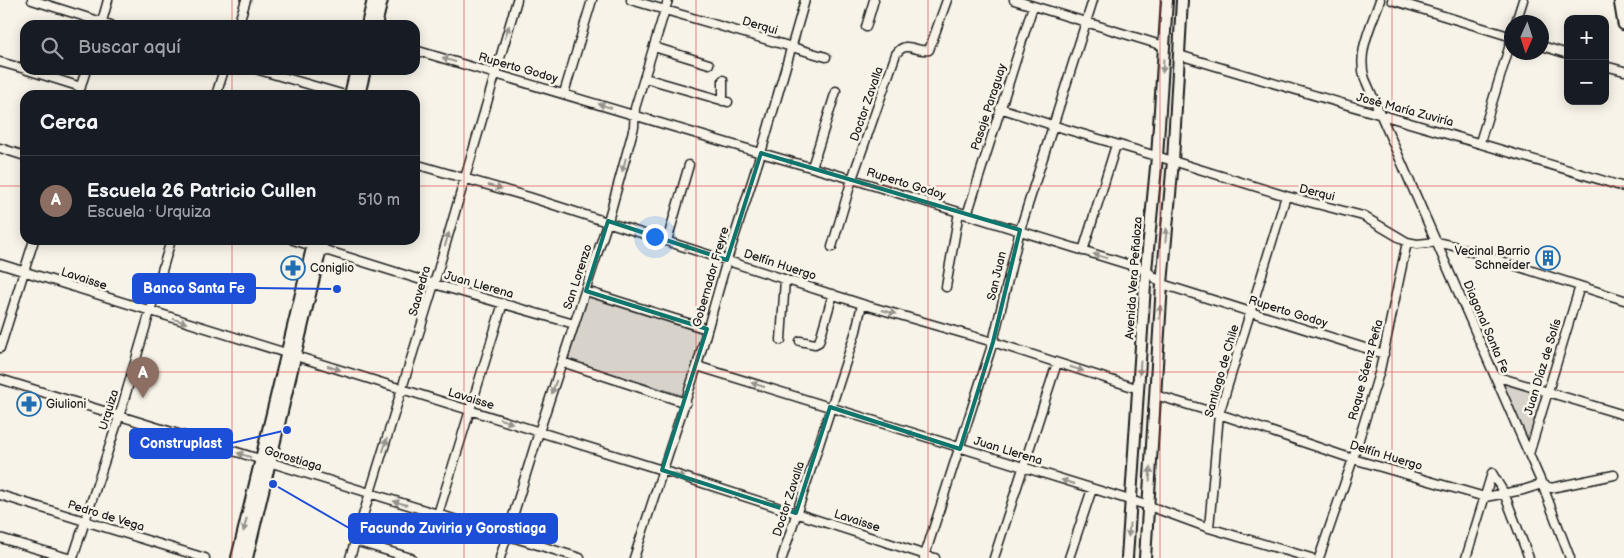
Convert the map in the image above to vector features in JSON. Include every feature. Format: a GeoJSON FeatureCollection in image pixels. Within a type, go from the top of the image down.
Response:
{"type":"FeatureCollection","features":[{"type":"Feature","properties":{"kind":"main road"},"geometry":{"type":"LineString","coordinates":[[368,20],[373,0]]}},
{"type":"Feature","properties":{"kind":"main road"},"geometry":{"type":"LineString","coordinates":[[377,20],[382,0]]}},
{"type":"Feature","properties":{"kind":"main road","name":"Avenida Vera Peñaloza"},"geometry":{"type":"LineString","coordinates":[[1127,558],[1146,270],[1157,157],[1167,0]]}},
{"type":"Feature","properties":{"kind":"main road"},"geometry":{"type":"LineString","coordinates":[[1145,558],[1154,395],[1173,161],[1182,0]]}},
{"type":"Feature","properties":{"kind":"main road"},"geometry":{"type":"LineString","coordinates":[[1620,0],[1624,24]]}},
{"type":"Feature","properties":{"kind":"main road"},"geometry":{"type":"LineString","coordinates":[[351,90],[355,75]]}},
{"type":"Feature","properties":{"kind":"main road"},"geometry":{"type":"LineString","coordinates":[[361,90],[365,75]]}},
{"type":"Feature","properties":{"kind":"main road"},"geometry":{"type":"LineString","coordinates":[[237,558],[265,462],[318,245]]}},
{"type":"Feature","properties":{"kind":"main road"},"geometry":{"type":"LineString","coordinates":[[247,558],[265,462]]}},
{"type":"Feature","properties":{"kind":"street"},"geometry":{"type":"LineString","coordinates":[[32,0],[90,20]]}},
{"type":"Feature","properties":{"kind":"street"},"geometry":{"type":"LineString","coordinates":[[102,20],[108,0]]}},
{"type":"Feature","properties":{"kind":"street"},"geometry":{"type":"LineString","coordinates":[[240,20],[246,0]]}},
{"type":"Feature","properties":{"kind":"street","name":"Saavedra"},"geometry":{"type":"LineString","coordinates":[[350,558],[434,284],[517,0]]}},
{"type":"Feature","properties":{"kind":"street"},"geometry":{"type":"LineString","coordinates":[[564,93],[592,0]]}},
{"type":"Feature","properties":{"kind":"street","name":"Derqui"},"geometry":{"type":"LineString","coordinates":[[631,0],[826,58]]}},
{"type":"Feature","properties":{"kind":"street","name":"San Lorenzo"},"geometry":{"type":"LineString","coordinates":[[500,558],[608,221],[634,127],[635,108],[668,0]]}},
{"type":"Feature","properties":{"kind":"street","name":"Gobernador Freyre"},"geometry":{"type":"LineString","coordinates":[[634,558],[686,403],[805,0]]}},
{"type":"Feature","properties":{"kind":"street"},"geometry":{"type":"LineString","coordinates":[[866,28],[874,0]]}},
{"type":"Feature","properties":{"kind":"street","name":"Doctor Zavalla"},"geometry":{"type":"LineString","coordinates":[[832,247],[852,179],[896,54],[900,49],[907,46],[926,51],[929,50],[947,0]]}},
{"type":"Feature","properties":{"kind":"street"},"geometry":{"type":"LineString","coordinates":[[1014,0],[1164,46]]}},
{"type":"Feature","properties":{"kind":"street","name":"San Juan"},"geometry":{"type":"LineString","coordinates":[[925,556],[993,342],[1020,230],[1084,23],[1093,0]]}},
{"type":"Feature","properties":{"kind":"street","name":"Diagonal Santa Fe"},"geometry":{"type":"LineString","coordinates":[[1380,0],[1362,56],[1365,79],[1542,484],[1570,558]]}},
{"type":"Feature","properties":{"kind":"street"},"geometry":{"type":"LineString","coordinates":[[1392,0],[1504,35]]}},
{"type":"Feature","properties":{"kind":"street"},"geometry":{"type":"LineString","coordinates":[[1518,15],[1523,0]]}},
{"type":"Feature","properties":{"kind":"street","name":"Pasaje Paraguay"},"geometry":{"type":"LineString","coordinates":[[967,215],[1033,6]]}},
{"type":"Feature","properties":{"kind":"street"},"geometry":{"type":"LineString","coordinates":[[654,47],[709,64]]}},
{"type":"Feature","properties":{"kind":"street"},"geometry":{"type":"LineString","coordinates":[[1549,48],[1564,53]]}},
{"type":"Feature","properties":{"kind":"street","name":"Ruperto Godoy"},"geometry":{"type":"LineString","coordinates":[[420,52],[1020,230],[1146,270],[1162,284],[1384,354]]}},
{"type":"Feature","properties":{"kind":"street","name":"José María Zuviría"},"geometry":{"type":"LineString","coordinates":[[1180,55],[1357,109],[1480,142],[1624,187]]}},
{"type":"Feature","properties":{"kind":"street"},"geometry":{"type":"LineString","coordinates":[[1480,142],[1505,60]]}},
{"type":"Feature","properties":{"kind":"street"},"geometry":{"type":"LineString","coordinates":[[0,62],[20,68]]}},
{"type":"Feature","properties":{"kind":"street"},"geometry":{"type":"LineString","coordinates":[[1609,67],[1624,71]]}},
{"type":"Feature","properties":{"kind":"street"},"geometry":{"type":"LineString","coordinates":[[39,75],[77,90]]}},
{"type":"Feature","properties":{"kind":"street"},"geometry":{"type":"LineString","coordinates":[[80,90],[85,75]]}},
{"type":"Feature","properties":{"kind":"street"},"geometry":{"type":"LineString","coordinates":[[218,90],[222,75]]}},
{"type":"Feature","properties":{"kind":"street"},"geometry":{"type":"LineString","coordinates":[[276,75],[328,90]]}},
{"type":"Feature","properties":{"kind":"street"},"geometry":{"type":"LineString","coordinates":[[645,78],[726,102],[722,80]]}},
{"type":"Feature","properties":{"kind":"street"},"geometry":{"type":"LineString","coordinates":[[812,168],[836,92]]}},
{"type":"Feature","properties":{"kind":"street","name":"Derqui"},"geometry":{"type":"LineString","coordinates":[[1000,108],[1286,196],[1363,216],[1407,242],[1417,244],[1437,242],[1624,300]]}},
{"type":"Feature","properties":{"kind":"street"},"geometry":{"type":"LineString","coordinates":[[1083,251],[1116,145]]}},
{"type":"Feature","properties":{"kind":"street"},"geometry":{"type":"LineString","coordinates":[[0,148],[20,154]]}},
{"type":"Feature","properties":{"kind":"street","name":"Delfín Huergo"},"geometry":{"type":"LineString","coordinates":[[420,165],[608,221],[862,304],[993,342],[1139,388]]}},
{"type":"Feature","properties":{"kind":"street"},"geometry":{"type":"LineString","coordinates":[[667,241],[689,165]]}},
{"type":"Feature","properties":{"kind":"street","name":"Santiago de Chile"},"geometry":{"type":"LineString","coordinates":[[1209,528],[1219,414],[1286,196]]}},
{"type":"Feature","properties":{"kind":"street"},"geometry":{"type":"LineString","coordinates":[[946,287],[959,212]]}},
{"type":"Feature","properties":{"kind":"street","name":"Roque Sáenz Peña"},"geometry":{"type":"LineString","coordinates":[[1319,558],[1353,459],[1384,354],[1407,242]]}},
{"type":"Feature","properties":{"kind":"street"},"geometry":{"type":"LineString","coordinates":[[0,348],[32,245]]}},
{"type":"Feature","properties":{"kind":"street","name":"Urquiza"},"geometry":{"type":"LineString","coordinates":[[73,558],[119,417],[170,245]]}},
{"type":"Feature","properties":{"kind":"street","name":"Juan Llerena"},"geometry":{"type":"LineString","coordinates":[[321,245],[434,284],[574,324]]}},
{"type":"Feature","properties":{"kind":"street","name":"Lavaisse"},"geometry":{"type":"LineString","coordinates":[[0,264],[662,470],[935,558]]}},
{"type":"Feature","properties":{"kind":"street"},"geometry":{"type":"LineString","coordinates":[[781,340],[785,279]]}},
{"type":"Feature","properties":{"kind":"street","name":"Juan Díaz de Solís"},"geometry":{"type":"LineString","coordinates":[[1529,454],[1580,286]]}},
{"type":"Feature","properties":{"kind":"street"},"geometry":{"type":"LineString","coordinates":[[586,291],[708,329]]}},
{"type":"Feature","properties":{"kind":"street"},"geometry":{"type":"LineString","coordinates":[[800,341],[815,344],[819,342],[833,294]]}},
{"type":"Feature","properties":{"kind":"street"},"geometry":{"type":"LineString","coordinates":[[438,514],[503,303]]}},
{"type":"Feature","properties":{"kind":"street","name":"Doctor Zavalla"},"geometry":{"type":"LineString","coordinates":[[782,558],[856,331],[862,304]]}},
{"type":"Feature","properties":{"kind":"street"},"geometry":{"type":"LineString","coordinates":[[562,362],[686,403]]}},
{"type":"Feature","properties":{"kind":"street"},"geometry":{"type":"LineString","coordinates":[[994,558],[1057,363]]}},
{"type":"Feature","properties":{"kind":"street","name":"Juan Llerena"},"geometry":{"type":"LineString","coordinates":[[697,366],[1149,506],[1209,528],[1311,558]]}},
{"type":"Feature","properties":{"kind":"street"},"geometry":{"type":"LineString","coordinates":[[1495,376],[1624,415]]}},
{"type":"Feature","properties":{"kind":"street","name":"Gorostiaga"},"geometry":{"type":"LineString","coordinates":[[0,379],[580,558]]}},
{"type":"Feature","properties":{"kind":"street","name":"Delfín Huergo"},"geometry":{"type":"LineString","coordinates":[[1154,395],[1219,414],[1353,459],[1484,497],[1523,490],[1542,484],[1551,488],[1614,475]]}},
{"type":"Feature","properties":{"kind":"street"},"geometry":{"type":"LineString","coordinates":[[1466,558],[1492,473],[1504,493],[1529,558]]}},
{"type":"Feature","properties":{"kind":"street"},"geometry":{"type":"LineString","coordinates":[[1069,558],[1092,489]]}},
{"type":"Feature","properties":{"kind":"street","name":"Pedro de Vega"},"geometry":{"type":"LineString","coordinates":[[0,495],[205,558]]}},
{"type":"Feature","properties":{"kind":"street"},"geometry":{"type":"LineString","coordinates":[[0,538],[68,558]]}},
{"type":"Feature","properties":{"kind":"street"},"geometry":{"type":"LineString","coordinates":[[355,541],[411,558]]}},
{"type":"Feature","properties":{"kind":"highlighted area"},"geometry":{"type":"Polygon","coordinates":[[[761,153],[1020,230],[993,342],[960,449],[830,407],[796,513],[662,470],[707,329],[586,291],[608,221],[727,260],[761,153]]]}},
{"type":"Feature","properties":{"kind":"shaded area"},"geometry":{"type":"Polygon","coordinates":[[[588,297],[705,334],[685,396],[568,360],[588,297]]]}},
{"type":"Feature","properties":{"kind":"shaded area"},"geometry":{"type":"Polygon","coordinates":[[[1499,379],[1543,393],[1531,435],[1525,437],[1499,379]]]}},
{"type":"Feature","properties":{"kind":"place","name":"Vecinal Barrio Schneider"},"geometry":{"type":"Point","coordinates":[1548,258]}},
{"type":"Feature","properties":{"kind":"place","name":"Coniglio"},"geometry":{"type":"Point","coordinates":[293,268]}},
{"type":"Feature","properties":{"kind":"place","name":"Banco Santa Fe"},"geometry":{"type":"Point","coordinates":[337,289]}},
{"type":"Feature","properties":{"kind":"place","name":"Escuela 26 Patricio Cullen"},"geometry":{"type":"Point","coordinates":[143,398]}},
{"type":"Feature","properties":{"kind":"place","name":"Giulioni"},"geometry":{"type":"Point","coordinates":[29,404]}},
{"type":"Feature","properties":{"kind":"place","name":"Construplast"},"geometry":{"type":"Point","coordinates":[287,430]}},
{"type":"Feature","properties":{"kind":"place","name":"Facundo Zuviria y Gorostiaga"},"geometry":{"type":"Point","coordinates":[273,484]}}]}
